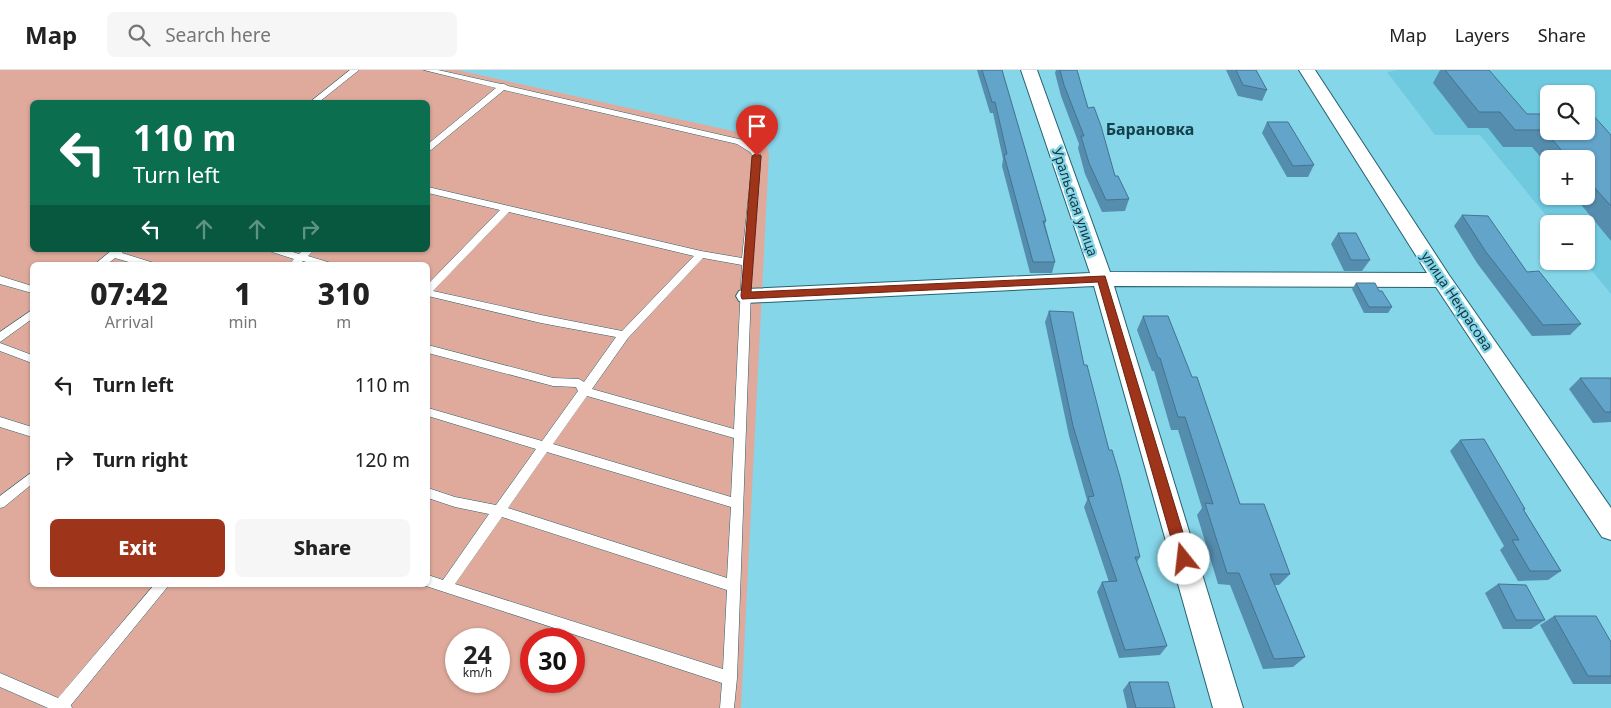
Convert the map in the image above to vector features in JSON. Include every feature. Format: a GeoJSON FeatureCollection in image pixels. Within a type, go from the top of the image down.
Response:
{"type":"FeatureCollection","features":[{"type":"Feature","properties":{"kind":"street","name":"Уральская улица"},"geometry":{"type":"LineString","coordinates":[[1029,70],[1102,278],[1228,708]]}},
{"type":"Feature","properties":{"kind":"street","name":"улица Некрасова"},"geometry":{"type":"LineString","coordinates":[[1307,70],[1442,280],[1611,529]]}},
{"type":"Feature","properties":{"kind":"street"},"geometry":{"type":"LineString","coordinates":[[746,296],[1102,278],[1442,280]]}},
{"type":"Feature","properties":{"kind":"lane"},"geometry":{"type":"LineString","coordinates":[[317,100],[356,70]]}},
{"type":"Feature","properties":{"kind":"lane"},"geometry":{"type":"LineString","coordinates":[[428,70],[504,86],[747,145],[754,150],[757,156],[747,262],[730,678],[727,708]]}},
{"type":"Feature","properties":{"kind":"lane"},"geometry":{"type":"LineString","coordinates":[[430,146],[504,86]]}},
{"type":"Feature","properties":{"kind":"lane"},"geometry":{"type":"LineString","coordinates":[[430,190],[701,254],[747,262]]}},
{"type":"Feature","properties":{"kind":"lane"},"geometry":{"type":"LineString","coordinates":[[430,289],[506,209]]}},
{"type":"Feature","properties":{"kind":"lane"},"geometry":{"type":"LineString","coordinates":[[103,262],[116,252],[142,262]]}},
{"type":"Feature","properties":{"kind":"lane"},"geometry":{"type":"LineString","coordinates":[[281,252],[316,262]]}},
{"type":"Feature","properties":{"kind":"lane"},"geometry":{"type":"LineString","coordinates":[[296,262],[307,252]]}},
{"type":"Feature","properties":{"kind":"lane"},"geometry":{"type":"LineString","coordinates":[[445,587],[624,335],[701,254]]}},
{"type":"Feature","properties":{"kind":"lane"},"geometry":{"type":"LineString","coordinates":[[0,280],[30,289]]}},
{"type":"Feature","properties":{"kind":"lane"},"geometry":{"type":"LineString","coordinates":[[430,291],[541,319],[624,335]]}},
{"type":"Feature","properties":{"kind":"lane"},"geometry":{"type":"LineString","coordinates":[[0,338],[30,316]]}},
{"type":"Feature","properties":{"kind":"lane"},"geometry":{"type":"LineString","coordinates":[[0,347],[30,357]]}},
{"type":"Feature","properties":{"kind":"lane"},"geometry":{"type":"LineString","coordinates":[[430,350],[553,382],[579,383],[584,392],[740,435]]}},
{"type":"Feature","properties":{"kind":"lane"},"geometry":{"type":"LineString","coordinates":[[430,413],[737,504]]}},
{"type":"Feature","properties":{"kind":"lane"},"geometry":{"type":"LineString","coordinates":[[0,422],[30,431]]}},
{"type":"Feature","properties":{"kind":"lane"},"geometry":{"type":"LineString","coordinates":[[0,503],[30,479]]}},
{"type":"Feature","properties":{"kind":"lane"},"geometry":{"type":"LineString","coordinates":[[430,493],[455,502],[499,511],[734,586]]}},
{"type":"Feature","properties":{"kind":"lane"},"geometry":{"type":"LineString","coordinates":[[430,582],[730,678]]}},
{"type":"Feature","properties":{"kind":"lane"},"geometry":{"type":"LineString","coordinates":[[0,680],[62,707],[160,587]]}},
{"type":"Feature","properties":{"kind":"shaded area"},"geometry":{"type":"Polygon","coordinates":[[[0,70],[457,70],[755,136],[765,143],[769,153],[741,708],[0,708],[0,70]]]}},
{"type":"Feature","properties":{"kind":"shaded area"},"geometry":{"type":"Polygon","coordinates":[[[1398,70],[1611,70],[1611,294],[1591,270],[1595,270],[1595,215],[1546,215],[1480,135],[1435,135],[1387,72],[1398,70]]]}},
{"type":"Feature","properties":{"kind":"building"},"geometry":{"type":"Polygon","coordinates":[[[982,70],[1002,70],[1046,221],[1043,221],[1055,262],[1033,262],[1004,155],[1007,154],[995,102],[992,102],[982,70]]]}},
{"type":"Feature","properties":{"kind":"building"},"geometry":{"type":"Polygon","coordinates":[[[1060,70],[1077,70],[1088,108],[1094,107],[1101,126],[1115,176],[1118,176],[1129,199],[1106,200],[1089,163],[1081,136],[1084,136],[1060,70]]]}},
{"type":"Feature","properties":{"kind":"building"},"geometry":{"type":"Polygon","coordinates":[[[1236,70],[1256,70],[1267,90],[1243,85],[1236,70]]]}},
{"type":"Feature","properties":{"kind":"building"},"geometry":{"type":"Polygon","coordinates":[[[1445,70],[1489,70],[1527,114],[1540,114],[1540,130],[1515,130],[1500,112],[1479,112],[1445,70]]]}},
{"type":"Feature","properties":{"kind":"building"},"geometry":{"type":"Polygon","coordinates":[[[1595,117],[1611,135],[1611,206],[1595,188],[1595,150],[1561,150],[1553,140],[1595,140],[1595,117]]]}},
{"type":"Feature","properties":{"kind":"building"},"geometry":{"type":"Polygon","coordinates":[[[1267,122],[1288,122],[1314,165],[1293,166],[1267,122]]]}},
{"type":"Feature","properties":{"kind":"building"},"geometry":{"type":"Polygon","coordinates":[[[1462,215],[1488,216],[1527,272],[1539,271],[1581,324],[1543,325],[1486,252],[1462,215]]]}},
{"type":"Feature","properties":{"kind":"building"},"geometry":{"type":"Polygon","coordinates":[[[1338,233],[1356,233],[1370,260],[1351,260],[1338,233]]]}},
{"type":"Feature","properties":{"kind":"building"},"geometry":{"type":"Polygon","coordinates":[[[1356,283],[1375,283],[1392,307],[1369,307],[1356,283]]]}},
{"type":"Feature","properties":{"kind":"building"},"geometry":{"type":"Polygon","coordinates":[[[1049,311],[1073,312],[1084,365],[1087,365],[1109,450],[1112,450],[1120,477],[1140,557],[1135,557],[1167,646],[1125,650],[1102,582],[1117,581],[1088,497],[1094,496],[1073,426],[1049,311]]]}},
{"type":"Feature","properties":{"kind":"building"},"geometry":{"type":"Polygon","coordinates":[[[1143,316],[1168,316],[1192,377],[1197,377],[1240,504],[1264,504],[1290,574],[1270,574],[1305,657],[1274,659],[1239,573],[1227,573],[1205,503],[1213,504],[1185,417],[1178,417],[1160,358],[1158,358],[1143,316]]]}},
{"type":"Feature","properties":{"kind":"building"},"geometry":{"type":"Polygon","coordinates":[[[1580,378],[1611,378],[1611,412],[1605,412],[1580,378]]]}},
{"type":"Feature","properties":{"kind":"building"},"geometry":{"type":"Polygon","coordinates":[[[1484,439],[1525,509],[1523,509],[1561,571],[1530,571],[1512,540],[1519,540],[1460,440],[1484,439]]]}},
{"type":"Feature","properties":{"kind":"building"},"geometry":{"type":"Polygon","coordinates":[[[1498,584],[1526,585],[1545,620],[1516,620],[1498,584]]]}},
{"type":"Feature","properties":{"kind":"building"},"geometry":{"type":"Polygon","coordinates":[[[1554,616],[1596,616],[1611,642],[1611,676],[1588,676],[1554,616]]]}},
{"type":"Feature","properties":{"kind":"building"},"geometry":{"type":"Polygon","coordinates":[[[1129,682],[1168,682],[1175,708],[1136,708],[1129,682]]]}},
{"type":"Feature","properties":{"kind":"district","name":"Барановка"},"geometry":{"type":"Point","coordinates":[1150,129]}},
{"type":"Feature","properties":{"kind":"route"},"geometry":{"type":"LineString","coordinates":[[757,156],[747,262],[746,296],[1102,278],[1184,559]]}}]}
